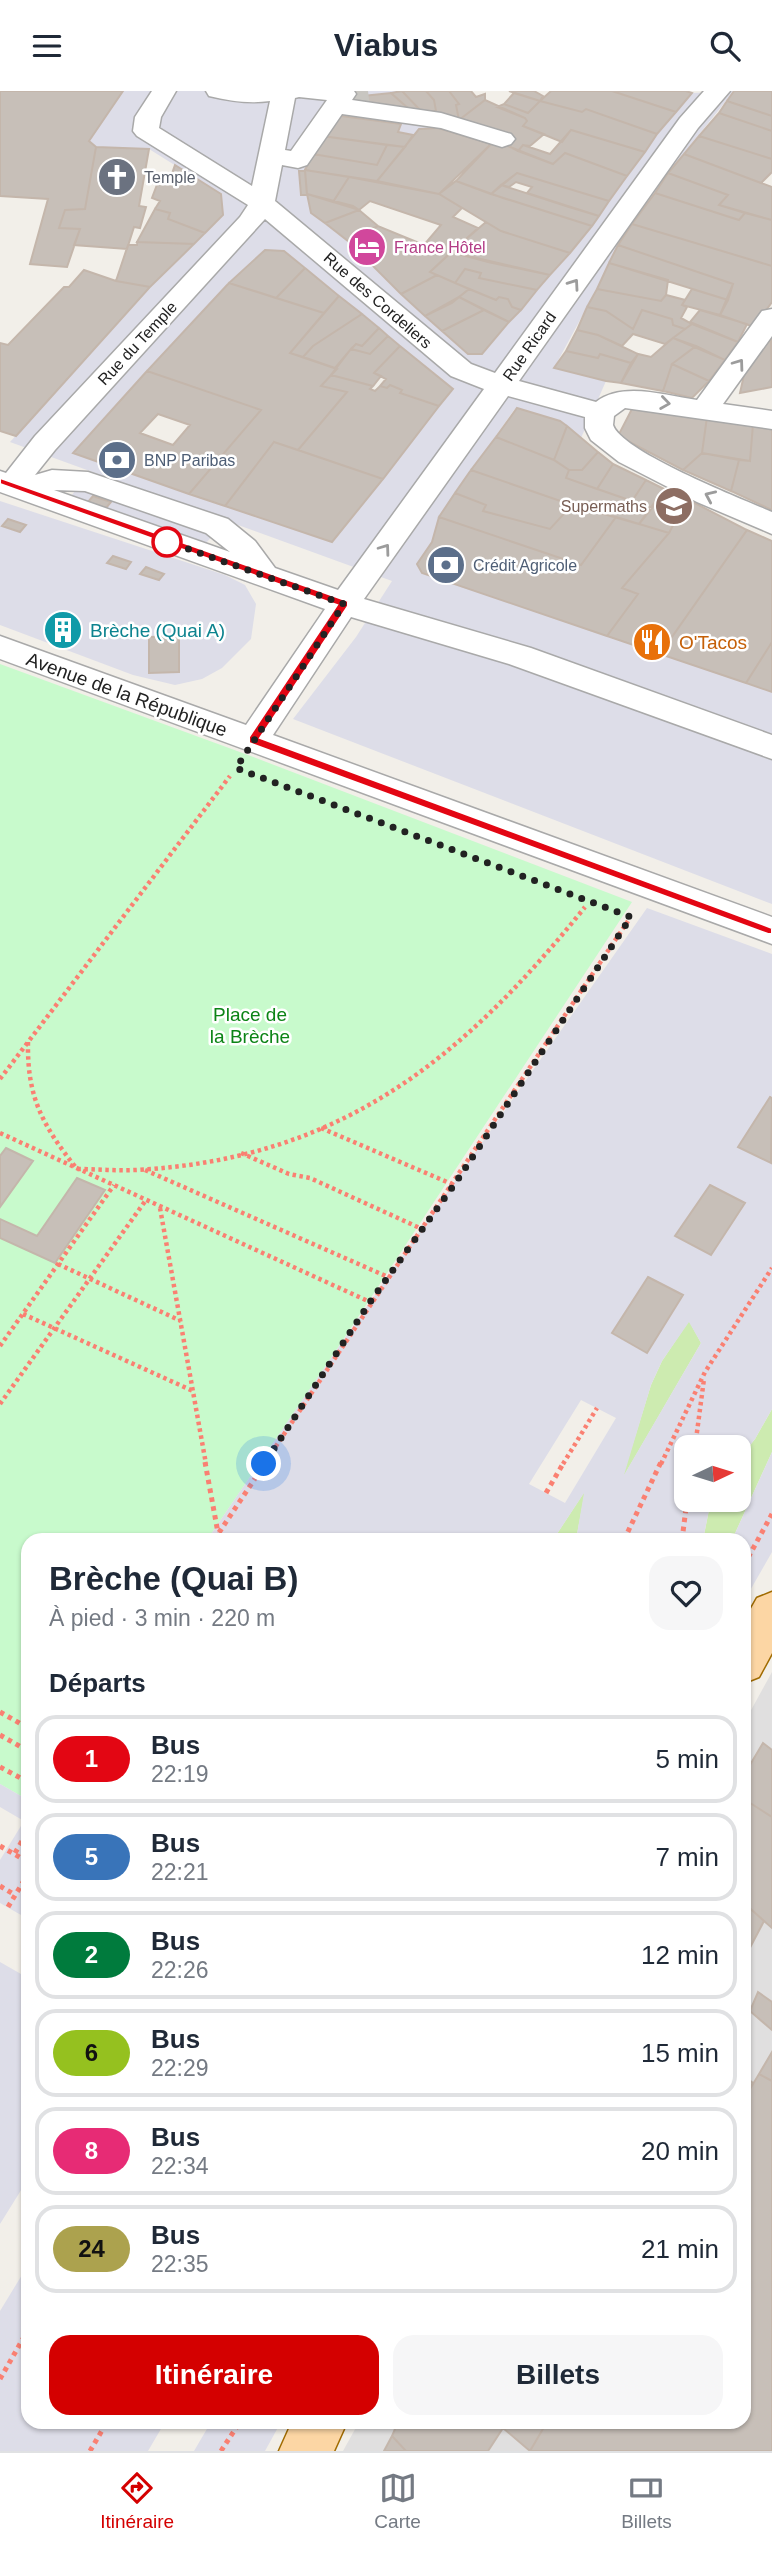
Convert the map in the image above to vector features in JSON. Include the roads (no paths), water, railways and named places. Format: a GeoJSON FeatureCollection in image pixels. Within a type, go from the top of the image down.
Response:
{"type":"FeatureCollection","features":[{"type":"Feature","properties":{"kind":"main road"},"geometry":{"type":"LineString","coordinates":[[751,1650],[772,1612]]}},
{"type":"Feature","properties":{"kind":"main road"},"geometry":{"type":"LineString","coordinates":[[305,2451],[317,2429]]}},
{"type":"Feature","properties":{"kind":"street","name":"Rue des Cordeliers"},"geometry":{"type":"LineString","coordinates":[[164,91],[148,117],[146,131],[262,203],[461,370],[501,385],[601,412]]}},
{"type":"Feature","properties":{"kind":"street"},"geometry":{"type":"LineString","coordinates":[[218,91],[250,96],[293,91]]}},
{"type":"Feature","properties":{"kind":"street"},"geometry":{"type":"LineString","coordinates":[[262,203],[284,91]]}},
{"type":"Feature","properties":{"kind":"street"},"geometry":{"type":"LineString","coordinates":[[305,91],[342,97],[402,114],[468,126],[502,139]]}},
{"type":"Feature","properties":{"kind":"street","name":"Rue Ricard"},"geometry":{"type":"LineString","coordinates":[[344,604],[682,133],[718,91]]}},
{"type":"Feature","properties":{"kind":"street"},"geometry":{"type":"LineString","coordinates":[[271,156],[298,160],[342,97]]}},
{"type":"Feature","properties":{"kind":"street","name":"Rue du Temple"},"geometry":{"type":"LineString","coordinates":[[12,485],[42,447],[242,232],[262,203]]}},
{"type":"Feature","properties":{"kind":"street"},"geometry":{"type":"LineString","coordinates":[[705,409],[772,317]]}},
{"type":"Feature","properties":{"kind":"street"},"geometry":{"type":"LineString","coordinates":[[772,420],[625,399],[614,401],[601,412],[598,425],[601,434],[611,444],[669,477],[772,524]]}},
{"type":"Feature","properties":{"kind":"street"},"geometry":{"type":"LineString","coordinates":[[42,447],[220,513],[217,526],[96,494],[83,487]]}},
{"type":"Feature","properties":{"kind":"street"},"geometry":{"type":"LineString","coordinates":[[12,485],[344,604],[520,656],[772,747]]}},
{"type":"Feature","properties":{"kind":"street","name":"Avenue de la République"},"geometry":{"type":"LineString","coordinates":[[253,740],[344,604]]}},
{"type":"Feature","properties":{"kind":"street","name":"Avenue de la République"},"geometry":{"type":"LineString","coordinates":[[0,647],[772,931]]}},
{"type":"Feature","properties":{"kind":"tunnel"},"geometry":{"type":"LineString","coordinates":[[344,94],[368,91]]}},
{"type":"Feature","properties":{"kind":"place","name":"Temple"},"geometry":{"type":"Point","coordinates":[117,177]}},
{"type":"Feature","properties":{"kind":"place","name":"France Hôtel"},"geometry":{"type":"Point","coordinates":[367,247]}},
{"type":"Feature","properties":{"kind":"place","name":"BNP Paribas"},"geometry":{"type":"Point","coordinates":[117,460]}},
{"type":"Feature","properties":{"kind":"place","name":"Supermaths"},"geometry":{"type":"Point","coordinates":[674,506]}},
{"type":"Feature","properties":{"kind":"place","name":"Crédit Agricole"},"geometry":{"type":"Point","coordinates":[446,565]}},
{"type":"Feature","properties":{"kind":"place","name":"Brèche (Quai A)"},"geometry":{"type":"Point","coordinates":[63,630]}},
{"type":"Feature","properties":{"kind":"place","name":"O'Tacos"},"geometry":{"type":"Point","coordinates":[652,642]}},
{"type":"Feature","properties":{"kind":"park label","name":"Place de la Brèche"},"geometry":{"type":"Point","coordinates":[250,1025]}}]}
